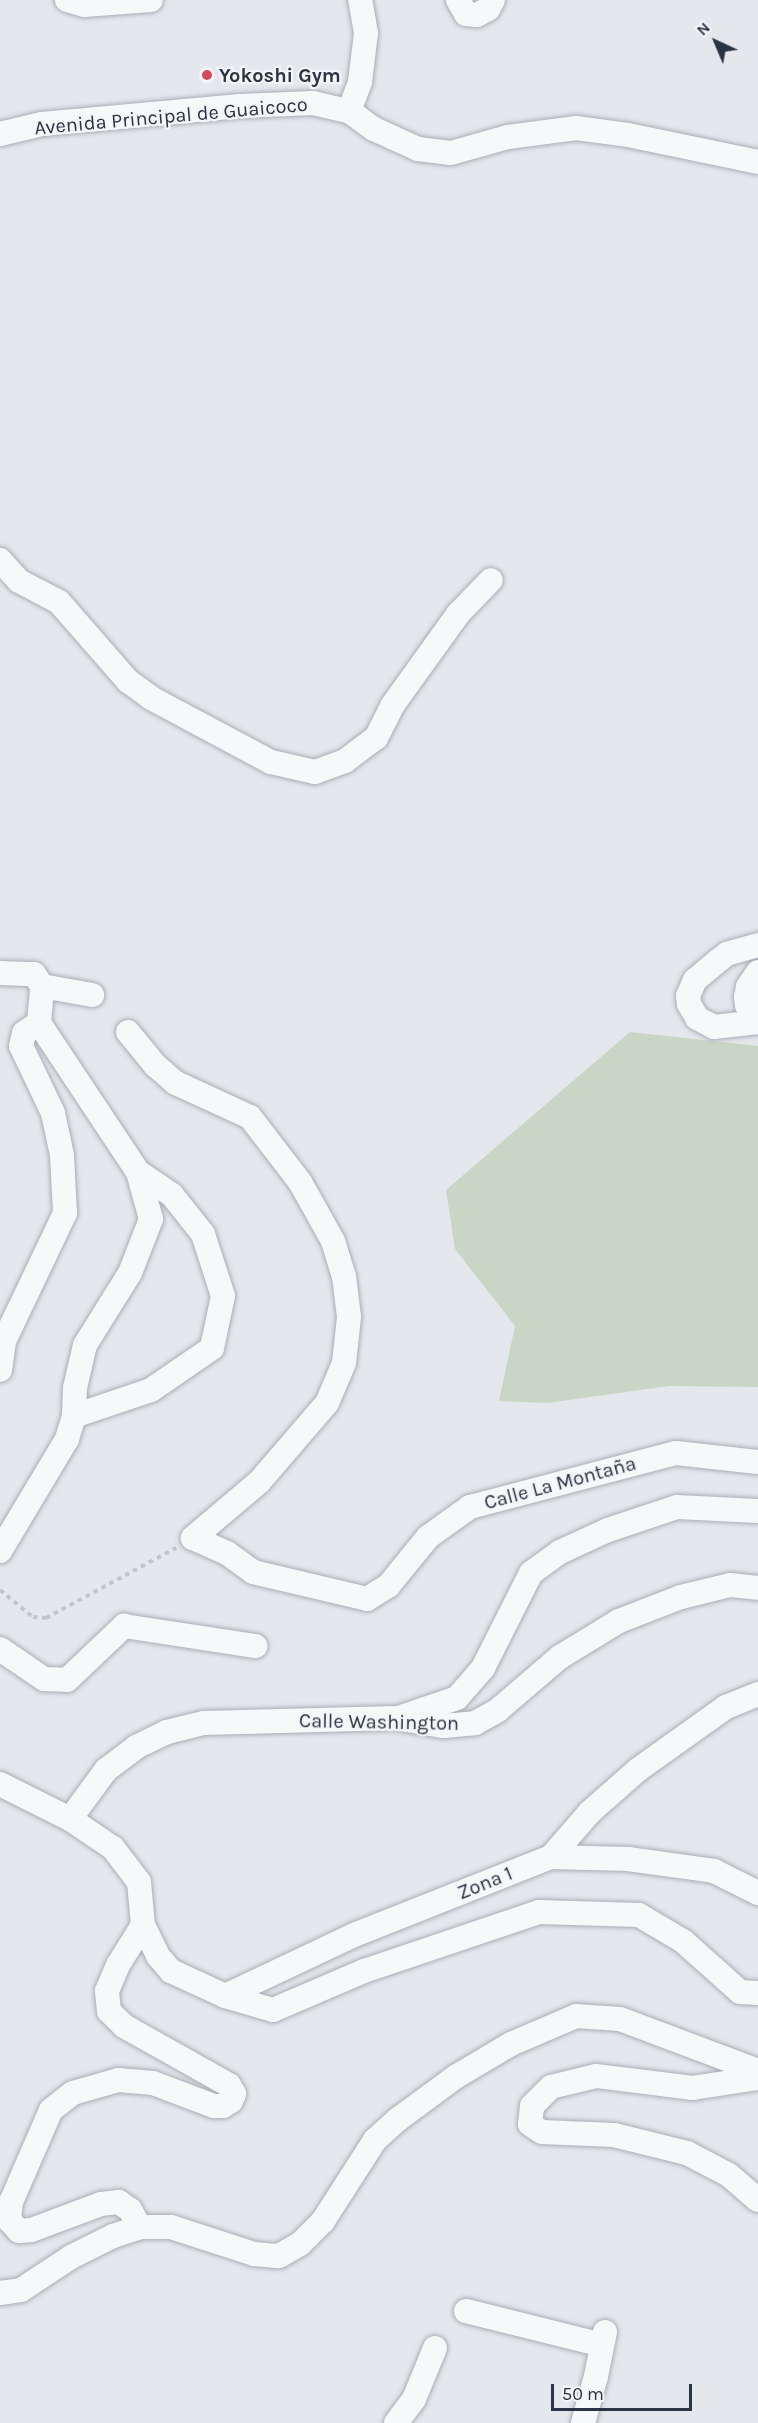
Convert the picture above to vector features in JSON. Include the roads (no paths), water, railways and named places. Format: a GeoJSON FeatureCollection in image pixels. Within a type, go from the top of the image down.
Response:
{"type":"FeatureCollection","features":[{"type":"Feature","properties":{"kind":"street"},"geometry":{"type":"LineString","coordinates":[[67,0],[84,4],[150,0]]}},
{"type":"Feature","properties":{"kind":"street"},"geometry":{"type":"LineString","coordinates":[[349,111],[360,82],[366,33],[360,0]]}},
{"type":"Feature","properties":{"kind":"street"},"geometry":{"type":"LineString","coordinates":[[458,0],[466,14],[477,15],[488,9],[493,0]]}},
{"type":"Feature","properties":{"kind":"street","name":"Avenida Principal de Guaicoco"},"geometry":{"type":"LineString","coordinates":[[0,134],[42,124],[240,106],[313,103],[349,111],[374,129],[418,149],[451,153],[508,137],[576,128],[628,135],[758,162]]}},
{"type":"Feature","properties":{"kind":"street"},"geometry":{"type":"LineString","coordinates":[[0,560],[19,581],[59,602],[128,681],[151,698],[271,762],[315,772],[345,761],[376,738],[392,706],[458,614],[491,580]]}},
{"type":"Feature","properties":{"kind":"street"},"geometry":{"type":"LineString","coordinates":[[758,945],[728,954],[695,980],[688,996],[692,1012],[704,1023],[714,1027],[758,1020],[747,1005],[746,997],[748,987],[758,972]]}},
{"type":"Feature","properties":{"kind":"street"},"geometry":{"type":"LineString","coordinates":[[0,973],[34,974],[42,986],[39,1023],[138,1172],[151,1219],[130,1272],[85,1345],[75,1388],[74,1416],[67,1439],[0,1551]]}},
{"type":"Feature","properties":{"kind":"street"},"geometry":{"type":"LineString","coordinates":[[42,986],[92,995]]}},
{"type":"Feature","properties":{"kind":"street"},"geometry":{"type":"LineString","coordinates":[[0,1370],[4,1341],[65,1213],[62,1155],[53,1113],[21,1046],[24,1033],[39,1023]]}},
{"type":"Feature","properties":{"kind":"street","name":"Calle La Montaña"},"geometry":{"type":"LineString","coordinates":[[128,1032],[155,1065],[176,1083],[250,1117],[300,1182],[333,1241],[344,1276],[349,1317],[344,1363],[327,1402],[259,1482],[194,1538],[226,1553],[253,1572],[367,1599],[389,1585],[428,1537],[470,1507],[676,1453],[758,1462]]}},
{"type":"Feature","properties":{"kind":"street"},"geometry":{"type":"LineString","coordinates":[[74,1416],[151,1390],[212,1347],[223,1296],[203,1234],[172,1195],[138,1172]]}},
{"type":"Feature","properties":{"kind":"street"},"geometry":{"type":"LineString","coordinates":[[396,1718],[457,1698],[483,1668],[531,1573],[560,1552],[608,1530],[677,1507],[758,1511]]}},
{"type":"Feature","properties":{"kind":"street","name":"Calle Washington"},"geometry":{"type":"LineString","coordinates":[[70,1819],[106,1770],[136,1747],[167,1732],[204,1723],[396,1718],[443,1726],[474,1723],[498,1710],[560,1657],[619,1621],[690,1594],[730,1585],[758,1587]]}},
{"type":"Feature","properties":{"kind":"street"},"geometry":{"type":"LineString","coordinates":[[0,1649],[44,1679],[67,1680],[124,1626],[255,1646]]}},
{"type":"Feature","properties":{"kind":"street"},"geometry":{"type":"LineString","coordinates":[[551,1857],[590,1812],[639,1770],[726,1707],[758,1694]]}},
{"type":"Feature","properties":{"kind":"street"},"geometry":{"type":"LineString","coordinates":[[0,1784],[70,1819],[113,1848],[139,1882],[143,1925],[158,1956],[171,1971],[225,1996],[273,2010],[363,1971],[539,1912],[639,1915],[683,1941],[740,1992],[758,1993]]}},
{"type":"Feature","properties":{"kind":"street","name":"Zona 1"},"geometry":{"type":"LineString","coordinates":[[225,1996],[354,1935],[551,1857],[628,1859],[714,1871],[758,1893]]}},
{"type":"Feature","properties":{"kind":"street"},"geometry":{"type":"LineString","coordinates":[[140,2227],[130,2210],[119,2202],[101,2204],[31,2230],[19,2231],[9,2220],[11,2202],[51,2110],[73,2093],[118,2080],[153,2083],[214,2106],[224,2106],[231,2101],[234,2094],[229,2085],[124,2026],[109,2010],[107,1991],[118,1965],[143,1925]]}},
{"type":"Feature","properties":{"kind":"street"},"geometry":{"type":"LineString","coordinates":[[0,2293],[21,2290],[71,2257],[113,2236],[140,2227],[171,2227],[254,2254],[279,2256],[300,2244],[323,2221],[350,2175],[375,2140],[397,2120],[457,2076],[511,2044],[576,2016],[620,2019],[758,2071]]}},
{"type":"Feature","properties":{"kind":"street"},"geometry":{"type":"LineString","coordinates":[[758,2078],[693,2088],[596,2076],[551,2087],[532,2106],[530,2124],[542,2132],[614,2135],[687,2153],[729,2175],[758,2200]]}},
{"type":"Feature","properties":{"kind":"street"},"geometry":{"type":"LineString","coordinates":[[466,2311],[603,2338],[583,2423]]}},
{"type":"Feature","properties":{"kind":"street"},"geometry":{"type":"LineString","coordinates":[[404,2420],[435,2348]]}},
{"type":"Feature","properties":{"kind":"place","name":"Yokoshi Gym"},"geometry":{"type":"Point","coordinates":[207,75]}}]}
